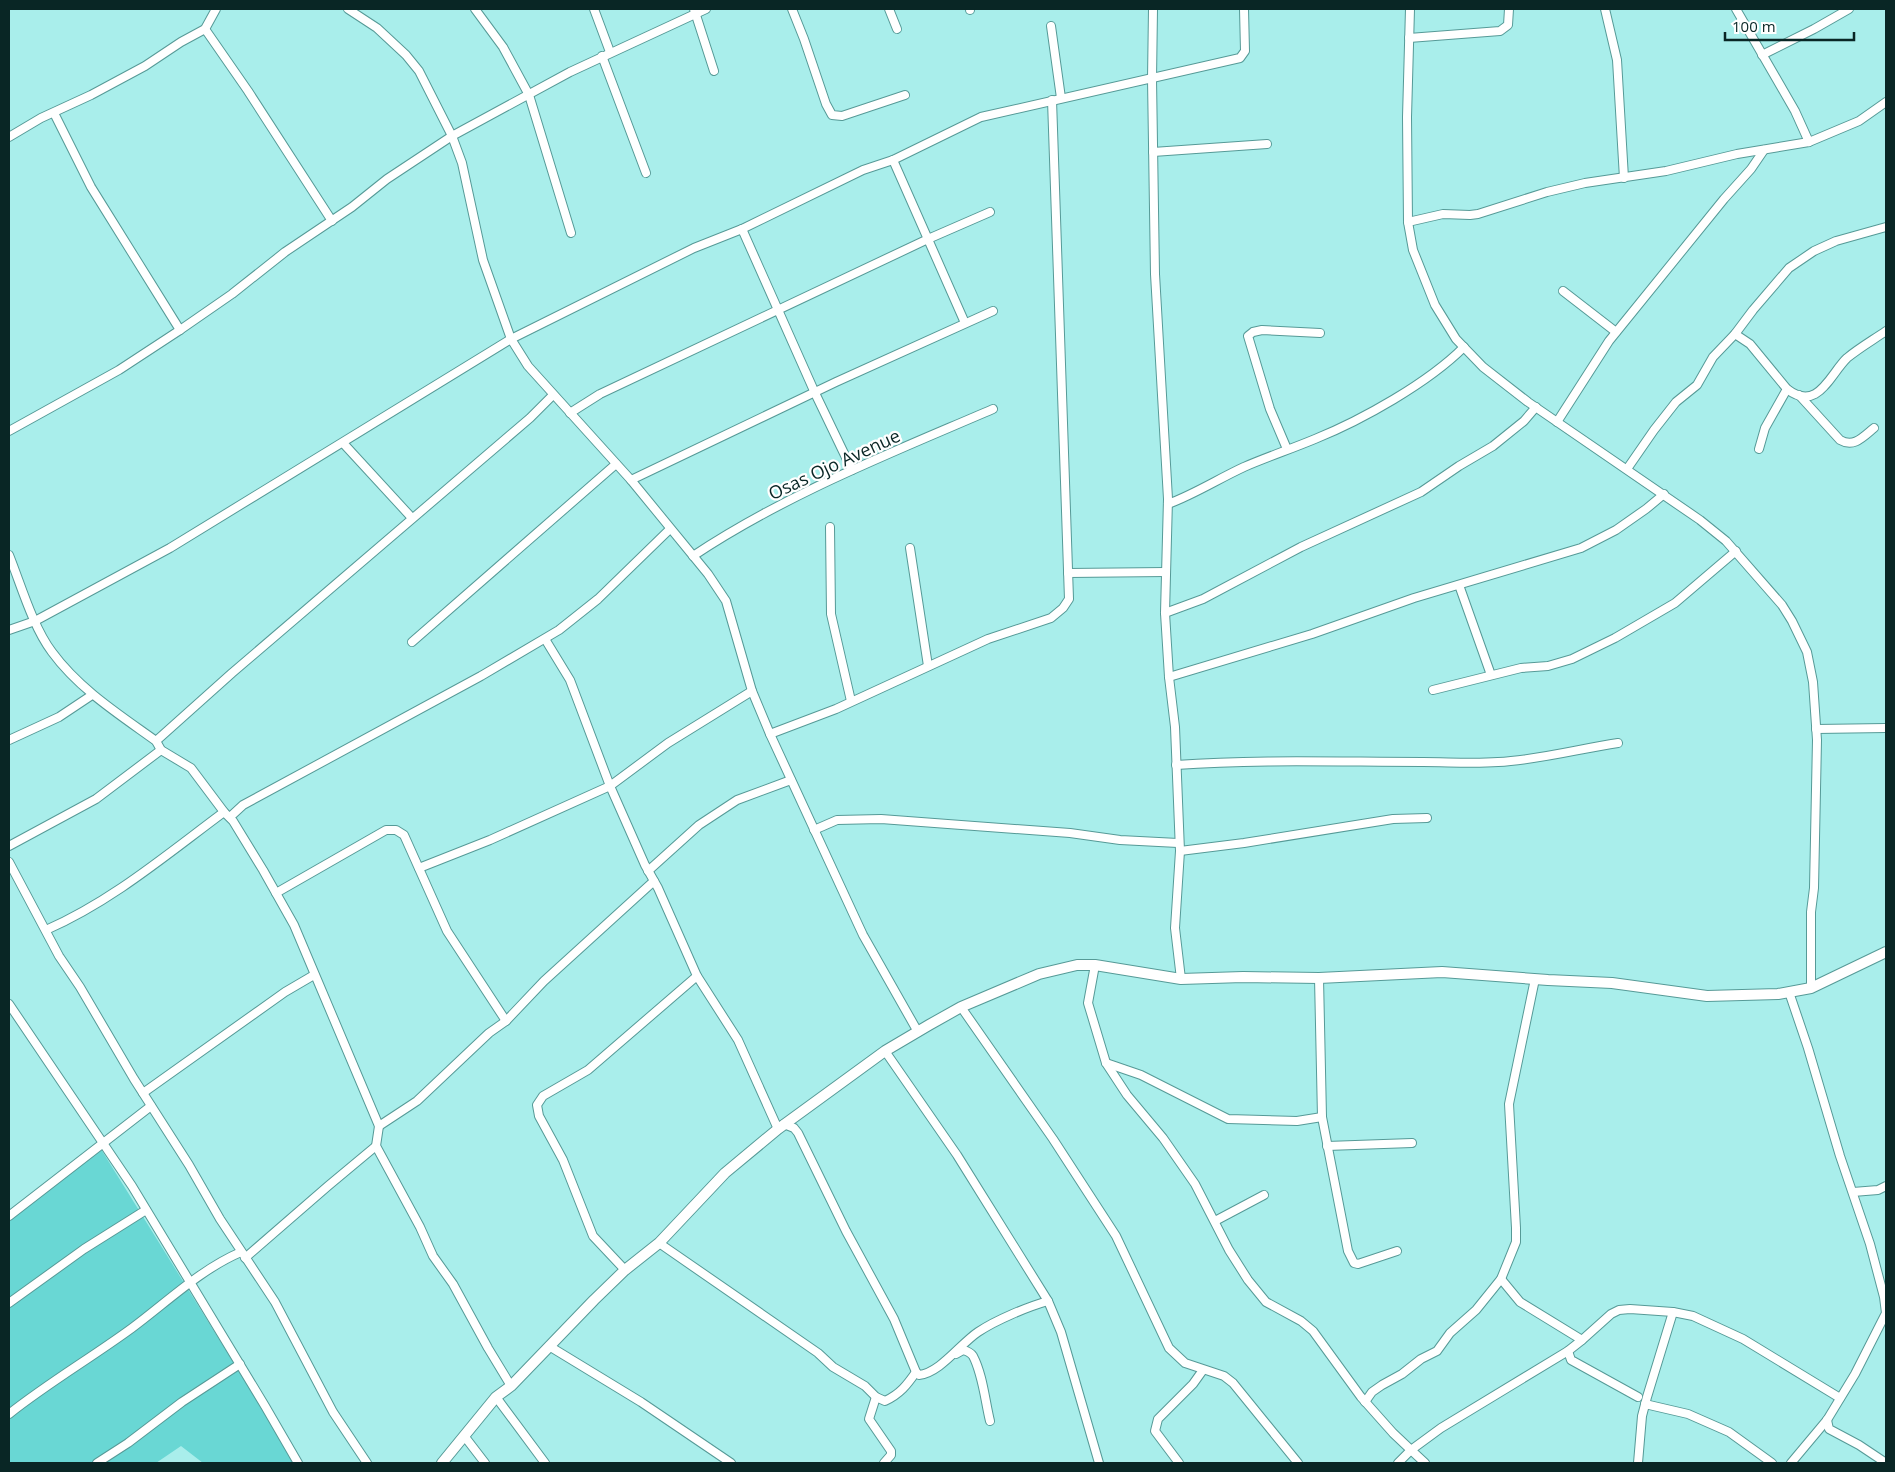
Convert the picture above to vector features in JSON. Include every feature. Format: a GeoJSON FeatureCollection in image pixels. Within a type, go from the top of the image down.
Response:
{"type":"FeatureCollection","features":[{"type":"Feature","properties":{"kind":"street"},"geometry":{"type":"LineString","coordinates":[[9,136],[145,66],[181,42],[205,29],[216,9]]}},
{"type":"Feature","properties":{"kind":"street"},"geometry":{"type":"LineString","coordinates":[[348,9],[377,28],[406,55],[419,71],[452,136],[462,163],[483,260],[511,339],[528,366],[631,480],[708,574],[726,601],[752,691],[770,734],[863,935],[918,1032]]}},
{"type":"Feature","properties":{"kind":"street"},"geometry":{"type":"LineString","coordinates":[[475,9],[503,47],[529,95],[571,233]]}},
{"type":"Feature","properties":{"kind":"street"},"geometry":{"type":"LineString","coordinates":[[594,9],[610,52]]}},
{"type":"Feature","properties":{"kind":"street"},"geometry":{"type":"LineString","coordinates":[[9,431],[119,370],[180,330],[232,294],[285,252],[352,208],[387,179],[452,136],[610,52],[695,11],[706,9]]}},
{"type":"Feature","properties":{"kind":"street"},"geometry":{"type":"LineString","coordinates":[[792,9],[826,104],[832,115],[842,116],[905,95]]}},
{"type":"Feature","properties":{"kind":"street"},"geometry":{"type":"LineString","coordinates":[[889,9],[897,30]]}},
{"type":"Feature","properties":{"kind":"street"},"geometry":{"type":"LineString","coordinates":[[1153,9],[1152,79],[1155,274],[1164,400],[1168,504],[1165,613],[1169,677],[1175,727],[1179,847],[1175,928],[1181,978]]}},
{"type":"Feature","properties":{"kind":"street"},"geometry":{"type":"LineString","coordinates":[[9,630],[35,621],[170,548],[511,339],[694,248],[742,229],[863,170],[893,160],[981,117],[1240,58],[1245,51],[1244,9]]}},
{"type":"Feature","properties":{"kind":"street"},"geometry":{"type":"LineString","coordinates":[[1410,9],[1407,127],[1408,222],[1412,250],[1434,305],[1456,339],[1483,367],[1557,422],[1700,520],[1736,551],[1782,605],[1807,652],[1813,682],[1816,729],[1812,988]]}},
{"type":"Feature","properties":{"kind":"street"},"geometry":{"type":"LineString","coordinates":[[1409,38],[1500,32],[1508,25],[1509,9]]}},
{"type":"Feature","properties":{"kind":"street"},"geometry":{"type":"LineString","coordinates":[[1608,21],[1605,9],[1617,60],[1624,178]]}},
{"type":"Feature","properties":{"kind":"street"},"geometry":{"type":"LineString","coordinates":[[1736,9],[1795,111],[1809,142]]}},
{"type":"Feature","properties":{"kind":"street"},"geometry":{"type":"LineString","coordinates":[[1762,55],[1849,9]]}},
{"type":"Feature","properties":{"kind":"street"},"geometry":{"type":"LineString","coordinates":[[695,11],[714,72]]}},
{"type":"Feature","properties":{"kind":"street"},"geometry":{"type":"LineString","coordinates":[[1051,26],[1061,98]]}},
{"type":"Feature","properties":{"kind":"street"},"geometry":{"type":"LineString","coordinates":[[205,29],[248,91],[332,221]]}},
{"type":"Feature","properties":{"kind":"street"},"geometry":{"type":"LineString","coordinates":[[602,56],[646,173]]}},
{"type":"Feature","properties":{"kind":"street"},"geometry":{"type":"LineString","coordinates":[[770,734],[851,701],[988,639],[1051,618],[1063,608],[1069,599],[1052,100]]}},
{"type":"Feature","properties":{"kind":"street"},"geometry":{"type":"LineString","coordinates":[[1408,222],[1443,214],[1478,214],[1547,192],[1666,171],[1737,154],[1809,142],[1859,121],[1886,102]]}},
{"type":"Feature","properties":{"kind":"street"},"geometry":{"type":"LineString","coordinates":[[54,113],[91,187],[180,330]]}},
{"type":"Feature","properties":{"kind":"street"},"geometry":{"type":"LineString","coordinates":[[1153,152],[1267,144]]}},
{"type":"Feature","properties":{"kind":"street"},"geometry":{"type":"LineString","coordinates":[[1557,422],[1616,332],[1751,169],[1764,150]]}},
{"type":"Feature","properties":{"kind":"street"},"geometry":{"type":"LineString","coordinates":[[893,160],[965,323]]}},
{"type":"Feature","properties":{"kind":"street"},"geometry":{"type":"LineString","coordinates":[[570,413],[600,394],[928,239],[990,212]]}},
{"type":"Feature","properties":{"kind":"street"},"geometry":{"type":"LineString","coordinates":[[1627,469],[1676,402],[1697,384],[1713,356],[1734,334],[1772,287],[1798,261],[1836,241],[1886,227]]}},
{"type":"Feature","properties":{"kind":"street"},"geometry":{"type":"LineString","coordinates":[[742,229],[777,310],[852,470]]}},
{"type":"Feature","properties":{"kind":"street"},"geometry":{"type":"LineString","coordinates":[[1563,291],[1616,332]]}},
{"type":"Feature","properties":{"kind":"street"},"geometry":{"type":"LineString","coordinates":[[631,480],[992,311]]}},
{"type":"Feature","properties":{"kind":"street"},"geometry":{"type":"LineString","coordinates":[[1287,449],[1270,409],[1248,336],[1253,332],[1262,330],[1320,333]]}},
{"type":"Feature","properties":{"kind":"street"},"geometry":{"type":"LineString","coordinates":[[1799,396],[1809,396],[1822,390],[1847,358],[1886,331]]}},
{"type":"Feature","properties":{"kind":"street"},"geometry":{"type":"LineString","coordinates":[[1734,334],[1750,344],[1787,389],[1799,396],[1840,440],[1847,444],[1856,442],[1874,428]]}},
{"type":"Feature","properties":{"kind":"street"},"geometry":{"type":"LineString","coordinates":[[1168,504],[1187,497],[1242,468],[1287,449],[1315,440],[1383,406],[1446,363],[1464,347]]}},
{"type":"Feature","properties":{"kind":"street"},"geometry":{"type":"LineString","coordinates":[[1759,449],[1766,428],[1787,389]]}},
{"type":"Feature","properties":{"kind":"street"},"geometry":{"type":"LineString","coordinates":[[156,741],[232,673],[530,418],[553,395]]}},
{"type":"Feature","properties":{"kind":"street"},"geometry":{"type":"LineString","coordinates":[[1165,613],[1203,599],[1301,547],[1421,492],[1493,446],[1524,421],[1536,407]]}},
{"type":"Feature","properties":{"kind":"street","name":"Osas Ojo Avenue"},"geometry":{"type":"LineString","coordinates":[[693,556],[780,504],[852,470],[993,409]]}},
{"type":"Feature","properties":{"kind":"street"},"geometry":{"type":"LineString","coordinates":[[343,443],[412,518]]}},
{"type":"Feature","properties":{"kind":"street"},"geometry":{"type":"LineString","coordinates":[[412,642],[616,464]]}},
{"type":"Feature","properties":{"kind":"street"},"geometry":{"type":"LineString","coordinates":[[1169,677],[1312,634],[1414,598],[1581,548],[1616,530],[1646,510],[1664,494]]}},
{"type":"Feature","properties":{"kind":"street"},"geometry":{"type":"LineString","coordinates":[[830,527],[831,614],[851,701]]}},
{"type":"Feature","properties":{"kind":"street"},"geometry":{"type":"LineString","coordinates":[[46,930],[100,903],[243,805],[481,676],[559,630],[598,599],[670,529]]}},
{"type":"Feature","properties":{"kind":"street"},"geometry":{"type":"LineString","coordinates":[[910,548],[928,666]]}},
{"type":"Feature","properties":{"kind":"street"},"geometry":{"type":"LineString","coordinates":[[1433,690],[1521,668],[1558,664],[1615,638],[1676,602],[1736,551]]}},
{"type":"Feature","properties":{"kind":"street"},"geometry":{"type":"LineString","coordinates":[[9,555],[35,621],[52,652],[92,695],[156,741],[161,750],[191,768],[227,815],[276,893],[294,925],[379,1126],[376,1146],[420,1227],[433,1256],[453,1284],[511,1386]]}},
{"type":"Feature","properties":{"kind":"street"},"geometry":{"type":"LineString","coordinates":[[1068,573],[1166,572]]}},
{"type":"Feature","properties":{"kind":"street"},"geometry":{"type":"LineString","coordinates":[[1459,585],[1491,675]]}},
{"type":"Feature","properties":{"kind":"street"},"geometry":{"type":"LineString","coordinates":[[545,638],[570,680],[610,786],[697,976],[738,1040],[781,1127],[798,1132],[846,1231],[894,1319],[916,1372],[919,1375],[924,1374],[978,1332],[1031,1306],[1048,1301]]}},
{"type":"Feature","properties":{"kind":"street"},"geometry":{"type":"LineString","coordinates":[[419,868],[490,840],[610,786],[668,744],[752,691]]}},
{"type":"Feature","properties":{"kind":"street"},"geometry":{"type":"LineString","coordinates":[[9,740],[59,717],[92,695]]}},
{"type":"Feature","properties":{"kind":"street"},"geometry":{"type":"LineString","coordinates":[[1816,729],[1886,728]]}},
{"type":"Feature","properties":{"kind":"street"},"geometry":{"type":"LineString","coordinates":[[1176,765],[1246,762],[1475,763],[1535,759],[1618,743]]}},
{"type":"Feature","properties":{"kind":"street"},"geometry":{"type":"LineString","coordinates":[[9,846],[96,798],[161,750]]}},
{"type":"Feature","properties":{"kind":"street"},"geometry":{"type":"LineString","coordinates":[[648,871],[698,825],[737,800],[791,780]]}},
{"type":"Feature","properties":{"kind":"street"},"geometry":{"type":"LineString","coordinates":[[814,830],[837,820],[881,819],[1070,834],[1179,847],[1244,843],[1393,819],[1427,818]]}},
{"type":"Feature","properties":{"kind":"street"},"geometry":{"type":"LineString","coordinates":[[276,893],[386,830],[396,830],[404,835],[447,931],[506,1021]]}},
{"type":"Feature","properties":{"kind":"street"},"geometry":{"type":"LineString","coordinates":[[9,862],[59,956],[80,986],[143,1093],[243,1255],[275,1302],[333,1412],[367,1463]]}},
{"type":"Feature","properties":{"kind":"street"},"geometry":{"type":"LineString","coordinates":[[379,1126],[417,1101],[489,1032],[506,1021],[544,981],[654,881]]}},
{"type":"Feature","properties":{"kind":"street"},"geometry":{"type":"LineString","coordinates":[[442,1463],[496,1397],[511,1386],[625,1270],[659,1243],[725,1173],[781,1127],[885,1051],[961,1007],[1039,974],[1077,965],[1095,965],[1181,978],[1319,978],[1442,972],[1612,983],[1707,996],[1778,994],[1812,988],[1886,952]]}},
{"type":"Feature","properties":{"kind":"street"},"geometry":{"type":"LineString","coordinates":[[1095,965],[1088,1003],[1106,1063],[1127,1094],[1163,1138],[1196,1184],[1229,1250],[1248,1280],[1266,1302],[1301,1321],[1314,1331],[1365,1402],[1392,1433],[1425,1463]]}},
{"type":"Feature","properties":{"kind":"street"},"geometry":{"type":"LineString","coordinates":[[143,1093],[285,992],[314,975]]}},
{"type":"Feature","properties":{"kind":"street"},"geometry":{"type":"LineString","coordinates":[[625,1270],[593,1236],[563,1160],[539,1116],[537,1105],[543,1096],[588,1070],[697,976]]}},
{"type":"Feature","properties":{"kind":"street"},"geometry":{"type":"LineString","coordinates":[[1319,978],[1322,1117],[1348,1251],[1354,1263],[1358,1264],[1397,1251]]}},
{"type":"Feature","properties":{"kind":"street"},"geometry":{"type":"LineString","coordinates":[[1365,1402],[1372,1392],[1402,1374],[1421,1359],[1437,1351],[1450,1333],[1476,1310],[1501,1279],[1516,1242],[1509,1104],[1536,979]]}},
{"type":"Feature","properties":{"kind":"street"},"geometry":{"type":"LineString","coordinates":[[1789,992],[1883,1283],[1886,1314],[1827,1420],[1791,1463]]}},
{"type":"Feature","properties":{"kind":"street"},"geometry":{"type":"LineString","coordinates":[[9,1004],[146,1210],[298,1463]]}},
{"type":"Feature","properties":{"kind":"street"},"geometry":{"type":"LineString","coordinates":[[961,1007],[1053,1139],[1116,1236],[1169,1348],[1185,1363],[1224,1376],[1233,1383],[1298,1463]]}},
{"type":"Feature","properties":{"kind":"street"},"geometry":{"type":"LineString","coordinates":[[885,1051],[957,1155],[1048,1301],[1061,1332],[1099,1463]]}},
{"type":"Feature","properties":{"kind":"street"},"geometry":{"type":"LineString","coordinates":[[1106,1063],[1141,1075],[1228,1119],[1297,1120],[1322,1117]]}},
{"type":"Feature","properties":{"kind":"street"},"geometry":{"type":"LineString","coordinates":[[9,1216],[151,1106]]}},
{"type":"Feature","properties":{"kind":"street"},"geometry":{"type":"LineString","coordinates":[[1327,1146],[1412,1143]]}},
{"type":"Feature","properties":{"kind":"street"},"geometry":{"type":"LineString","coordinates":[[9,1414],[122,1335],[215,1266],[243,1255],[376,1146]]}},
{"type":"Feature","properties":{"kind":"street"},"geometry":{"type":"LineString","coordinates":[[1853,1192],[1878,1190],[1886,1186]]}},
{"type":"Feature","properties":{"kind":"street"},"geometry":{"type":"LineString","coordinates":[[1215,1221],[1264,1195]]}},
{"type":"Feature","properties":{"kind":"street"},"geometry":{"type":"LineString","coordinates":[[9,1303],[84,1249],[146,1210]]}},
{"type":"Feature","properties":{"kind":"street"},"geometry":{"type":"LineString","coordinates":[[659,1243],[818,1352],[833,1367],[864,1386],[876,1397],[885,1400],[895,1397],[905,1389],[916,1372]]}},
{"type":"Feature","properties":{"kind":"street"},"geometry":{"type":"LineString","coordinates":[[1501,1279],[1520,1302],[1582,1340]]}},
{"type":"Feature","properties":{"kind":"street"},"geometry":{"type":"LineString","coordinates":[[1398,1463],[1411,1450],[1441,1428],[1568,1351],[1611,1314],[1619,1310],[1673,1312],[1693,1316],[1743,1339],[1840,1398]]}},
{"type":"Feature","properties":{"kind":"street"},"geometry":{"type":"LineString","coordinates":[[1638,1463],[1645,1404],[1673,1312]]}},
{"type":"Feature","properties":{"kind":"street"},"geometry":{"type":"LineString","coordinates":[[549,1346],[641,1402],[731,1463]]}},
{"type":"Feature","properties":{"kind":"street"},"geometry":{"type":"LineString","coordinates":[[949,1356],[963,1350],[973,1356],[990,1421]]}},
{"type":"Feature","properties":{"kind":"street"},"geometry":{"type":"LineString","coordinates":[[1568,1351],[1571,1360],[1638,1397]]}},
{"type":"Feature","properties":{"kind":"street"},"geometry":{"type":"LineString","coordinates":[[97,1463],[128,1443],[182,1402],[240,1364]]}},
{"type":"Feature","properties":{"kind":"street"},"geometry":{"type":"LineString","coordinates":[[1179,1463],[1154,1431],[1158,1419],[1193,1384],[1204,1370]]}},
{"type":"Feature","properties":{"kind":"street"},"geometry":{"type":"LineString","coordinates":[[496,1397],[545,1463]]}},
{"type":"Feature","properties":{"kind":"street"},"geometry":{"type":"LineString","coordinates":[[876,1397],[869,1419],[891,1452],[891,1455],[884,1463]]}},
{"type":"Feature","properties":{"kind":"street"},"geometry":{"type":"LineString","coordinates":[[1645,1404],[1688,1414],[1729,1432],[1772,1463]]}},
{"type":"Feature","properties":{"kind":"street"},"geometry":{"type":"LineString","coordinates":[[1827,1420],[1829,1429],[1859,1445],[1886,1463]]}},
{"type":"Feature","properties":{"kind":"street"},"geometry":{"type":"LineString","coordinates":[[465,1437],[484,1463]]}},
{"type":"Feature","properties":{"kind":"shaded area"},"geometry":{"type":"Polygon","coordinates":[[[99,1146],[296,1463],[203,1463],[181,1446],[156,1463],[9,1463],[9,1217],[99,1146]]]}}]}
